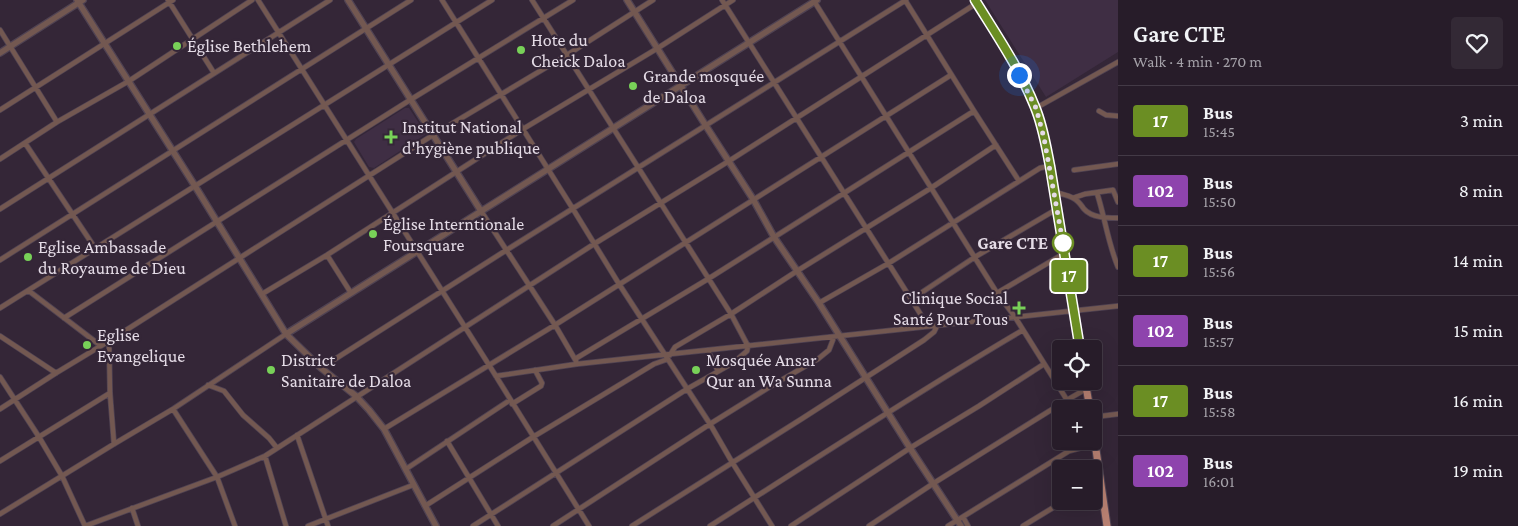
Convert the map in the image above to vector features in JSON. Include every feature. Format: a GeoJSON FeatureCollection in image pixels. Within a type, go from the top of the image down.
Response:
{"type":"FeatureCollection","features":[{"type":"Feature","properties":{"kind":"main road"},"geometry":{"type":"LineString","coordinates":[[976,1],[1012,61],[1036,108],[1055,192],[1079,340]]}},
{"type":"Feature","properties":{"kind":"main road"},"geometry":{"type":"LineString","coordinates":[[1102,504],[1107,526]]}},
{"type":"Feature","properties":{"kind":"street"},"geometry":{"type":"LineString","coordinates":[[0,159],[57,122],[129,81],[252,0]]}},
{"type":"Feature","properties":{"kind":"street"},"geometry":{"type":"LineString","coordinates":[[258,0],[589,526]]}},
{"type":"Feature","properties":{"kind":"street"},"geometry":{"type":"LineString","coordinates":[[0,209],[330,0]]}},
{"type":"Feature","properties":{"kind":"street"},"geometry":{"type":"LineString","coordinates":[[348,0],[576,362]]}},
{"type":"Feature","properties":{"kind":"street"},"geometry":{"type":"LineString","coordinates":[[0,260],[411,0]]}},
{"type":"Feature","properties":{"kind":"street"},"geometry":{"type":"LineString","coordinates":[[442,0],[619,284],[668,356],[772,526]]}},
{"type":"Feature","properties":{"kind":"street"},"geometry":{"type":"LineString","coordinates":[[0,308],[492,0]]}},
{"type":"Feature","properties":{"kind":"street"},"geometry":{"type":"LineString","coordinates":[[473,526],[687,389],[733,363],[747,351],[748,346],[731,314],[684,243],[532,0]]}},
{"type":"Feature","properties":{"kind":"street"},"geometry":{"type":"LineString","coordinates":[[64,318],[410,100],[573,0]]}},
{"type":"Feature","properties":{"kind":"street"},"geometry":{"type":"LineString","coordinates":[[627,0],[753,199],[774,237],[819,303],[837,337],[960,521],[968,526]]}},
{"type":"Feature","properties":{"kind":"street"},"geometry":{"type":"LineString","coordinates":[[0,409],[369,175],[567,55],[653,0]]}},
{"type":"Feature","properties":{"kind":"street"},"geometry":{"type":"LineString","coordinates":[[722,0],[928,326]]}},
{"type":"Feature","properties":{"kind":"street"},"geometry":{"type":"LineString","coordinates":[[262,294],[523,129],[658,48],[733,0]]}},
{"type":"Feature","properties":{"kind":"street"},"geometry":{"type":"LineString","coordinates":[[321,368],[905,0],[1019,181]]}},
{"type":"Feature","properties":{"kind":"street"},"geometry":{"type":"LineString","coordinates":[[0,52],[80,1],[104,44],[218,222],[286,334],[321,368],[356,396],[384,429],[436,526]]}},
{"type":"Feature","properties":{"kind":"street"},"geometry":{"type":"LineString","coordinates":[[0,110],[170,1],[214,73]]}},
{"type":"Feature","properties":{"kind":"street"},"geometry":{"type":"LineString","coordinates":[[0,514],[173,409],[416,251],[815,1],[997,293],[1015,317],[1067,400],[1084,390]]}},
{"type":"Feature","properties":{"kind":"street"},"geometry":{"type":"LineString","coordinates":[[0,377],[62,476],[85,526],[217,477],[265,456],[594,244],[927,35],[976,1]]}},
{"type":"Feature","properties":{"kind":"street"},"geometry":{"type":"LineString","coordinates":[[0,30],[57,122]]}},
{"type":"Feature","properties":{"kind":"street"},"geometry":{"type":"LineString","coordinates":[[1036,108],[1118,62]]}},
{"type":"Feature","properties":{"kind":"street"},"geometry":{"type":"LineString","coordinates":[[384,429],[554,325],[951,75]]}},
{"type":"Feature","properties":{"kind":"street"},"geometry":{"type":"LineString","coordinates":[[576,362],[974,111]]}},
{"type":"Feature","properties":{"kind":"street"},"geometry":{"type":"LineString","coordinates":[[1099,111],[1106,115],[1118,116]]}},
{"type":"Feature","properties":{"kind":"street"},"geometry":{"type":"LineString","coordinates":[[25,143],[95,248]]}},
{"type":"Feature","properties":{"kind":"street"},"geometry":{"type":"LineString","coordinates":[[425,506],[533,437],[668,356],[675,347],[731,314],[996,145]]}},
{"type":"Feature","properties":{"kind":"street"},"geometry":{"type":"LineString","coordinates":[[1074,170],[1118,164]]}},
{"type":"Feature","properties":{"kind":"street"},"geometry":{"type":"LineString","coordinates":[[819,303],[889,264],[1040,168],[1050,166]]}},
{"type":"Feature","properties":{"kind":"street"},"geometry":{"type":"LineString","coordinates":[[1073,198],[1085,194],[1113,190],[1118,202]]}},
{"type":"Feature","properties":{"kind":"street"},"geometry":{"type":"LineString","coordinates":[[1055,192],[1073,198],[1081,203],[1085,210],[1091,214],[1105,218],[1118,218]]}},
{"type":"Feature","properties":{"kind":"street"},"geometry":{"type":"LineString","coordinates":[[1097,193],[1105,218],[1106,233],[1118,267]]}},
{"type":"Feature","properties":{"kind":"street"},"geometry":{"type":"LineString","coordinates":[[912,299],[975,257],[1057,208]]}},
{"type":"Feature","properties":{"kind":"street"},"geometry":{"type":"LineString","coordinates":[[997,293],[1065,253]]}},
{"type":"Feature","properties":{"kind":"street"},"geometry":{"type":"LineString","coordinates":[[326,255],[351,293]]}},
{"type":"Feature","properties":{"kind":"street"},"geometry":{"type":"LineString","coordinates":[[29,291],[101,346]]}},
{"type":"Feature","properties":{"kind":"street"},"geometry":{"type":"LineString","coordinates":[[496,376],[576,362],[668,356],[1118,306]]}},
{"type":"Feature","properties":{"kind":"street"},"geometry":{"type":"LineString","coordinates":[[632,526],[866,378],[930,336],[937,326]]}},
{"type":"Feature","properties":{"kind":"street"},"geometry":{"type":"LineString","coordinates":[[710,526],[887,412],[1023,330]]}},
{"type":"Feature","properties":{"kind":"street"},"geometry":{"type":"LineString","coordinates":[[0,336],[56,373]]}},
{"type":"Feature","properties":{"kind":"street"},"geometry":{"type":"LineString","coordinates":[[553,526],[710,424],[818,359],[829,350],[837,337]]}},
{"type":"Feature","properties":{"kind":"street"},"geometry":{"type":"LineString","coordinates":[[109,341],[110,393],[114,444]]}},
{"type":"Feature","properties":{"kind":"street"},"geometry":{"type":"LineString","coordinates":[[708,351],[718,371]]}},
{"type":"Feature","properties":{"kind":"street"},"geometry":{"type":"LineString","coordinates":[[791,526],[910,448],[1044,364]]}},
{"type":"Feature","properties":{"kind":"street"},"geometry":{"type":"LineString","coordinates":[[406,469],[447,441],[542,385],[535,370]]}},
{"type":"Feature","properties":{"kind":"street"},"geometry":{"type":"LineString","coordinates":[[208,386],[224,391],[243,415],[269,438],[277,448]]}},
{"type":"Feature","properties":{"kind":"street"},"geometry":{"type":"LineString","coordinates":[[0,461],[110,393]]}},
{"type":"Feature","properties":{"kind":"street"},"geometry":{"type":"LineString","coordinates":[[173,409],[217,477],[235,526]]}},
{"type":"Feature","properties":{"kind":"street"},"geometry":{"type":"LineString","coordinates":[[870,526],[934,483],[1052,409]]}},
{"type":"Feature","properties":{"kind":"street"},"geometry":{"type":"LineString","coordinates":[[1102,416],[1118,414]]}},
{"type":"Feature","properties":{"kind":"street"},"geometry":{"type":"LineString","coordinates":[[297,435],[328,526]]}},
{"type":"Feature","properties":{"kind":"street"},"geometry":{"type":"LineString","coordinates":[[447,441],[498,526]]}},
{"type":"Feature","properties":{"kind":"street"},"geometry":{"type":"LineString","coordinates":[[948,526],[960,521],[1073,450]]}},
{"type":"Feature","properties":{"kind":"street"},"geometry":{"type":"LineString","coordinates":[[265,456],[286,526]]}},
{"type":"Feature","properties":{"kind":"street"},"geometry":{"type":"LineString","coordinates":[[308,526],[414,485]]}},
{"type":"Feature","properties":{"kind":"street"},"geometry":{"type":"LineString","coordinates":[[132,508],[138,526]]}},
{"type":"Feature","properties":{"kind":"street"},"geometry":{"type":"LineString","coordinates":[[1023,526],[1052,508]]}},
{"type":"Feature","properties":{"kind":"shaded area"},"geometry":{"type":"Polygon","coordinates":[[[985,0],[1118,0],[1118,52],[1046,97],[985,0]]]}},
{"type":"Feature","properties":{"kind":"shaded area","name":"Institut National d'hygiène publique"},"geometry":{"type":"Polygon","coordinates":[[[405,108],[409,108],[426,134],[374,168],[369,167],[354,142],[405,108]]]}},
{"type":"Feature","properties":{"kind":"bus line","name":"17"},"geometry":{"type":"LineString","coordinates":[[975,0],[1012,61],[1036,108],[1050,166],[1079,340]]}},
{"type":"Feature","properties":{"kind":"place","name":"Église Bethlehem"},"geometry":{"type":"Point","coordinates":[177,46]}},
{"type":"Feature","properties":{"kind":"place","name":"Hote du Cheick Daloa"},"geometry":{"type":"Point","coordinates":[521,50]}},
{"type":"Feature","properties":{"kind":"place","name":"Grande mosquée de Daloa"},"geometry":{"type":"Point","coordinates":[633,86]}},
{"type":"Feature","properties":{"kind":"place","name":"Institut National d'hygiène publique"},"geometry":{"type":"Point","coordinates":[391,137]}},
{"type":"Feature","properties":{"kind":"place","name":"Église Interntionale Foursquare"},"geometry":{"type":"Point","coordinates":[373,234]}},
{"type":"Feature","properties":{"kind":"place","name":"Gare CTE"},"geometry":{"type":"Point","coordinates":[1063,243]}},
{"type":"Feature","properties":{"kind":"place","name":"Eglise Ambassade du Royaume de Dieu"},"geometry":{"type":"Point","coordinates":[28,257]}},
{"type":"Feature","properties":{"kind":"place","name":"Clinique Social Santé Pour Tous"},"geometry":{"type":"Point","coordinates":[1019,308]}},
{"type":"Feature","properties":{"kind":"place","name":"Eglise Evangelique"},"geometry":{"type":"Point","coordinates":[87,345]}},
{"type":"Feature","properties":{"kind":"place","name":"District Sanitaire de Daloa"},"geometry":{"type":"Point","coordinates":[271,370]}},
{"type":"Feature","properties":{"kind":"place","name":"Mosquée Ansar Qur an Wa Sunna"},"geometry":{"type":"Point","coordinates":[696,370]}},
{"type":"Feature","properties":{"kind":"route"},"geometry":{"type":"LineString","coordinates":[[1019,75],[1036,108],[1044,138],[1063,243]]}}]}
